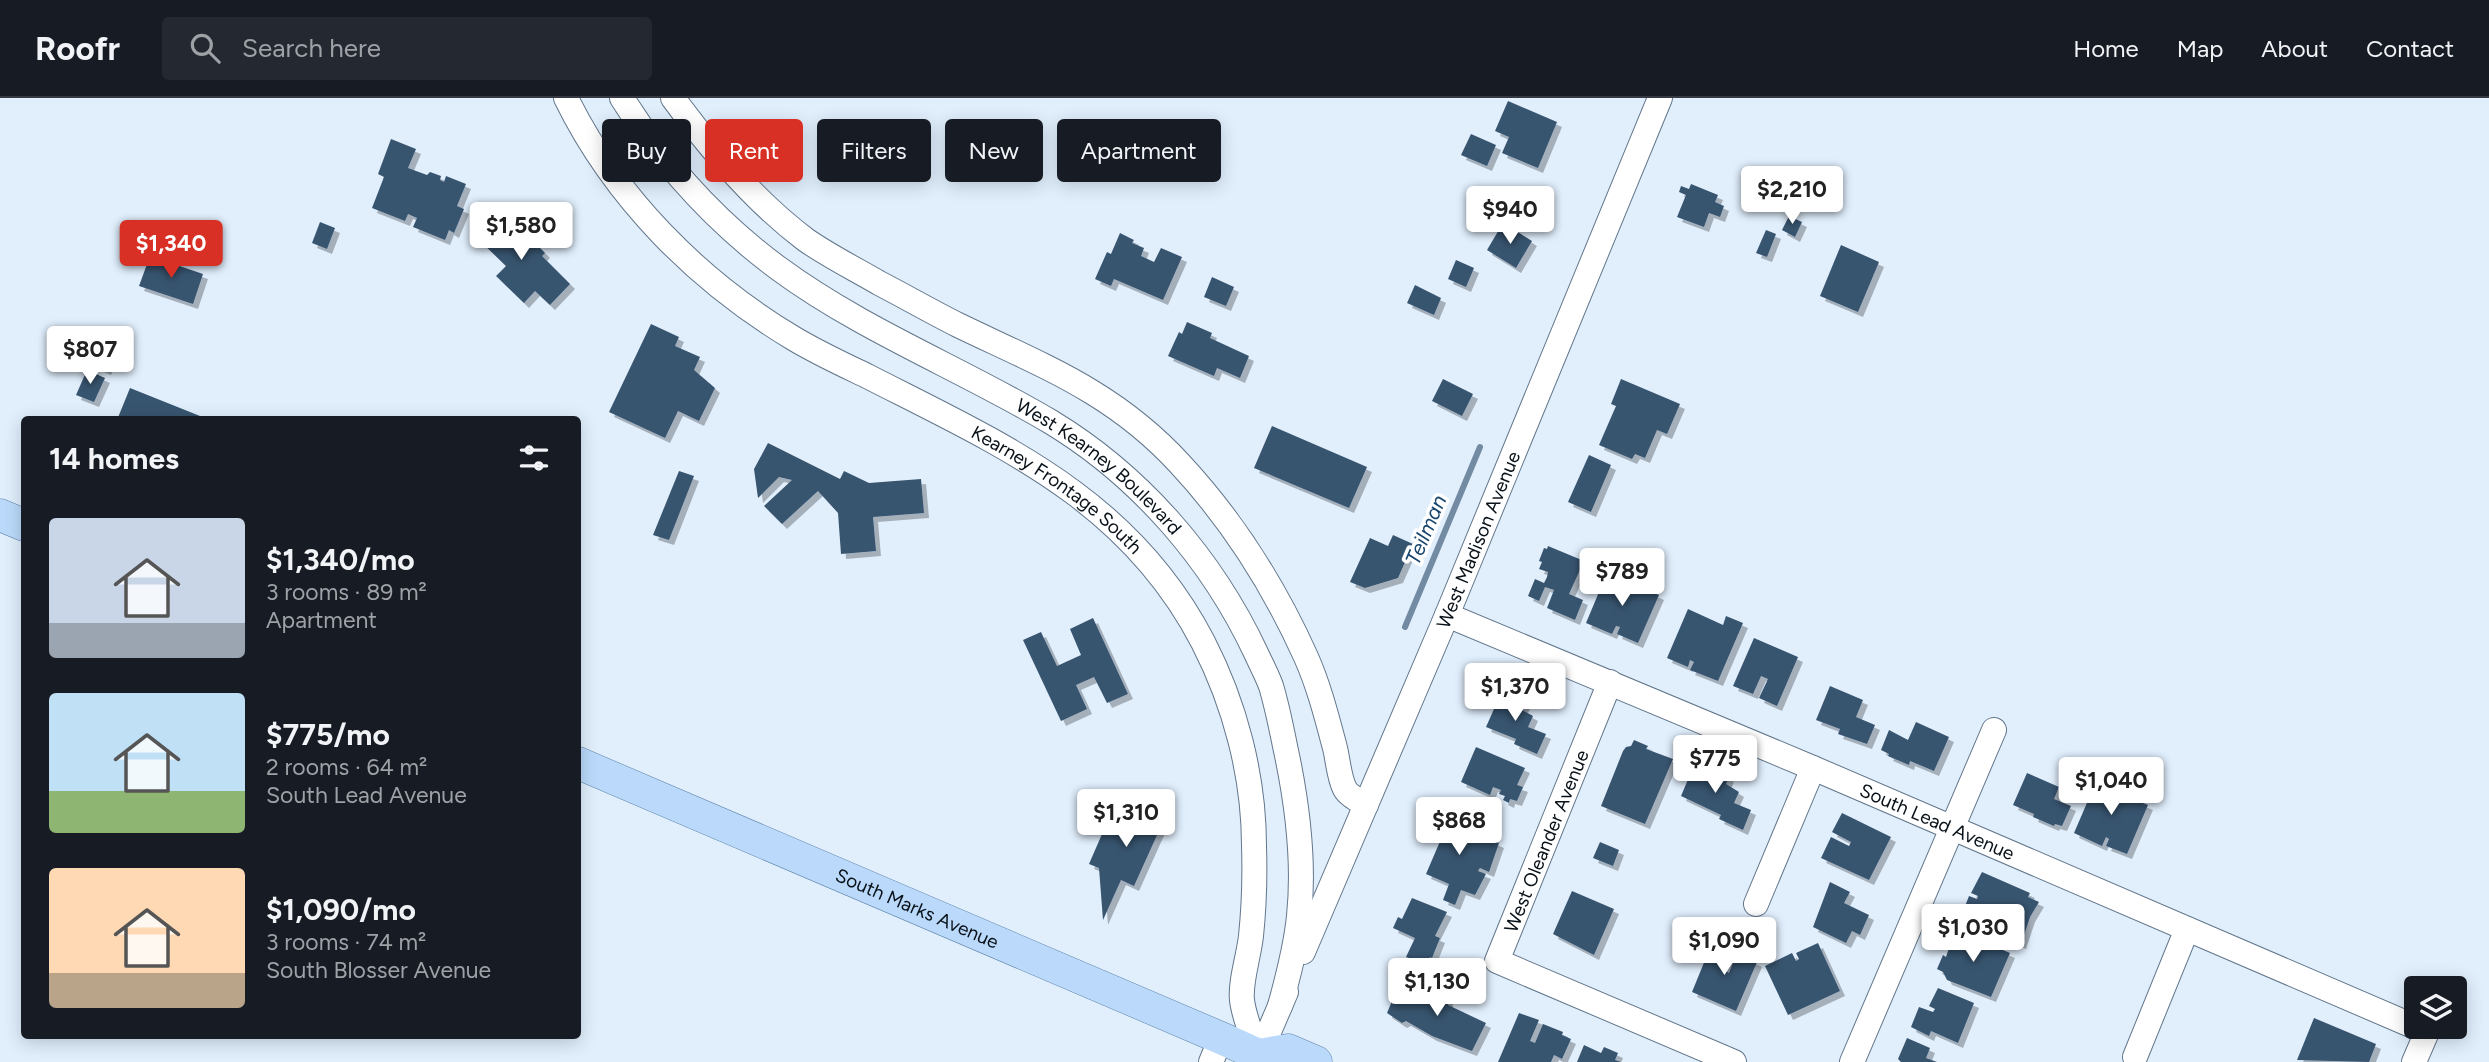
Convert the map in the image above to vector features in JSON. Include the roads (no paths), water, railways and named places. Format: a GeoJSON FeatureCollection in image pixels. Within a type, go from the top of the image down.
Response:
{"type":"FeatureCollection","features":[{"type":"Feature","properties":{"kind":"main road"},"geometry":{"type":"LineString","coordinates":[[0,515],[21,524]]}},
{"type":"Feature","properties":{"kind":"main road","name":"South Marks Avenue"},"geometry":{"type":"LineString","coordinates":[[581,763],[1216,1050],[1259,1060],[1288,1051],[1316,1062]]}},
{"type":"Feature","properties":{"kind":"street","name":"Kearney Frontage South"},"geometry":{"type":"LineString","coordinates":[[566,98],[602,161],[651,223],[696,267],[743,305],[794,338],[986,438],[1047,473],[1092,505],[1151,562],[1202,641],[1236,723],[1251,806],[1254,845],[1251,935],[1242,999],[1259,1060]]}},
{"type":"Feature","properties":{"kind":"street","name":"West Kearney Boulevard"},"geometry":{"type":"LineString","coordinates":[[622,98],[650,141],[678,176],[727,227],[780,270],[842,309],[1054,424],[1139,490],[1174,526],[1207,569],[1234,609],[1270,684],[1293,786],[1300,854],[1299,916],[1280,1006]]}},
{"type":"Feature","properties":{"kind":"street"},"geometry":{"type":"LineString","coordinates":[[673,98],[704,141],[761,201],[807,240],[957,324],[1066,375],[1109,402],[1156,438],[1207,493],[1231,524],[1260,570],[1307,660],[1324,709],[1345,790],[1366,805]]}},
{"type":"Feature","properties":{"kind":"street","name":"West Madison Avenue"},"geometry":{"type":"LineString","coordinates":[[1259,1060],[1447,615],[1660,98]]}},
{"type":"Feature","properties":{"kind":"street","name":"South Lead Avenue"},"geometry":{"type":"LineString","coordinates":[[1447,615],[1813,768],[2427,1032],[2414,1062]]}},
{"type":"Feature","properties":{"kind":"street","name":"West Oleander Avenue"},"geometry":{"type":"LineString","coordinates":[[1610,682],[1497,961],[1688,1053]]}},
{"type":"Feature","properties":{"kind":"street"},"geometry":{"type":"LineString","coordinates":[[1852,1062],[1994,730]]}},
{"type":"Feature","properties":{"kind":"street"},"geometry":{"type":"LineString","coordinates":[[1756,904],[1813,768]]}},
{"type":"Feature","properties":{"kind":"street"},"geometry":{"type":"LineString","coordinates":[[2135,1057],[2187,929]]}},
{"type":"Feature","properties":{"kind":"street"},"geometry":{"type":"LineString","coordinates":[[1688,1053],[1734,1062]]}},
{"type":"Feature","properties":{"kind":"waterway","name":"Teilman"},"geometry":{"type":"LineString","coordinates":[[1405,627],[1480,447]]}}]}
